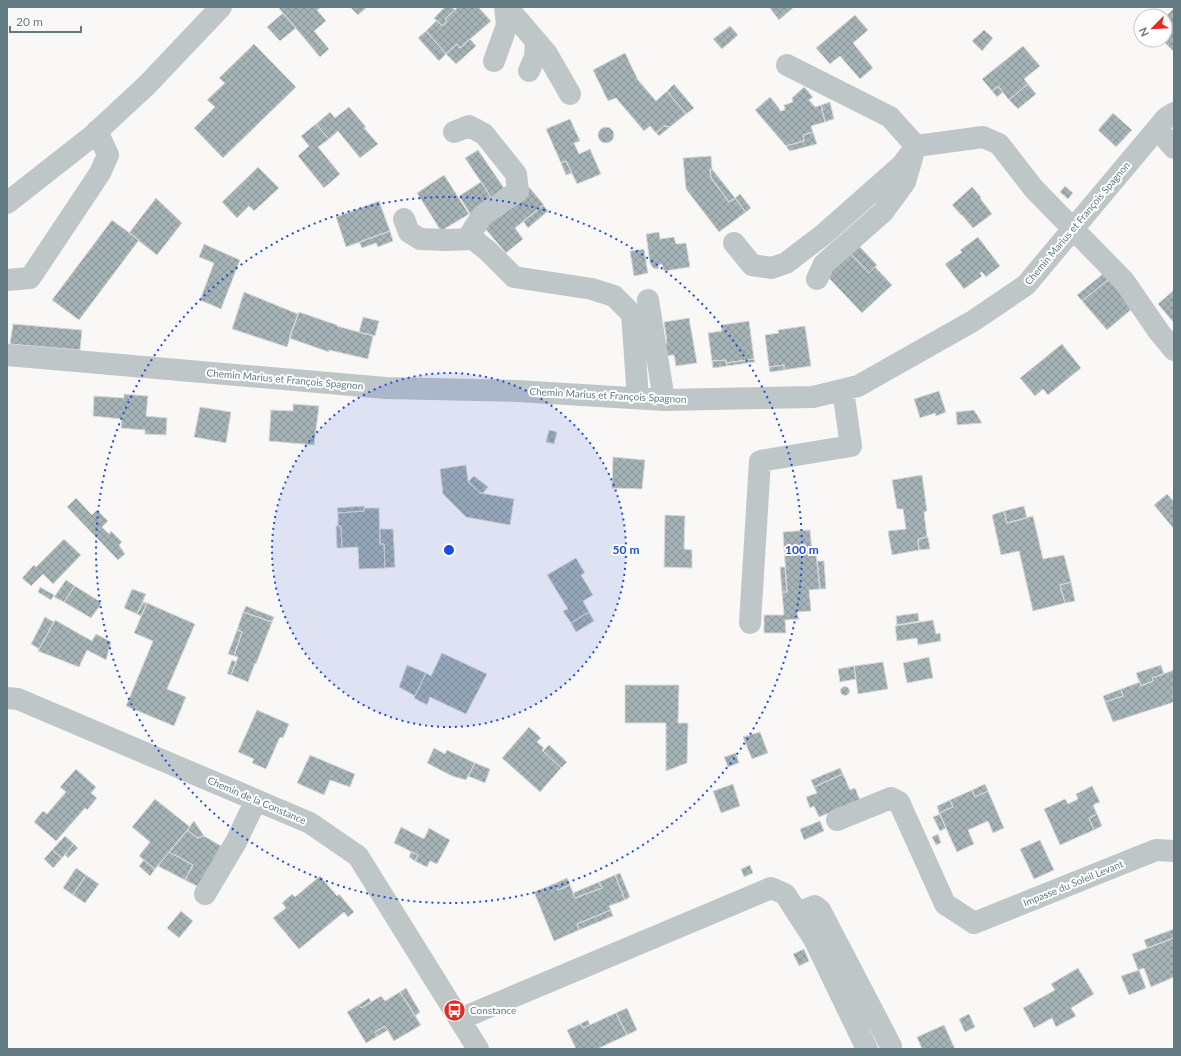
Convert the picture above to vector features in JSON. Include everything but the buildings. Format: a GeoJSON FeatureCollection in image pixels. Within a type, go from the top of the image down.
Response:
{"type":"FeatureCollection","features":[{"type":"Feature","properties":{"kind":"street"},"geometry":{"type":"LineString","coordinates":[[7,203],[96,131],[147,85],[221,7]]}},
{"type":"Feature","properties":{"kind":"street"},"geometry":{"type":"LineString","coordinates":[[506,7],[547,54],[570,94]]}},
{"type":"Feature","properties":{"kind":"street"},"geometry":{"type":"LineString","coordinates":[[494,61],[507,25],[506,7]]}},
{"type":"Feature","properties":{"kind":"street"},"geometry":{"type":"LineString","coordinates":[[529,71],[535,57],[536,41]]}},
{"type":"Feature","properties":{"kind":"street"},"geometry":{"type":"LineString","coordinates":[[787,65],[890,117],[916,146]]}},
{"type":"Feature","properties":{"kind":"street","name":"Chemin Marius et François Spagnon"},"geometry":{"type":"LineString","coordinates":[[7,355],[386,388],[517,391],[664,400],[813,397],[858,386],[973,321],[1026,285],[1166,118],[1174,113]]}},
{"type":"Feature","properties":{"kind":"street"},"geometry":{"type":"LineString","coordinates":[[454,132],[469,126],[484,134],[516,174],[518,191],[482,216],[467,240]]}},
{"type":"Feature","properties":{"kind":"street"},"geometry":{"type":"LineString","coordinates":[[1157,129],[1174,148]]}},
{"type":"Feature","properties":{"kind":"street"},"geometry":{"type":"LineString","coordinates":[[7,280],[30,278],[100,173],[108,154],[96,131]]}},
{"type":"Feature","properties":{"kind":"street"},"geometry":{"type":"LineString","coordinates":[[734,243],[752,265],[772,268],[786,263],[824,234],[902,165],[916,146],[983,137],[999,144],[1034,189],[1124,281],[1159,332],[1174,350]]}},
{"type":"Feature","properties":{"kind":"street"},"geometry":{"type":"LineString","coordinates":[[817,279],[824,264],[883,212],[892,200],[905,182],[916,146]]}},
{"type":"Feature","properties":{"kind":"street"},"geometry":{"type":"LineString","coordinates":[[7,191],[40,175]]}},
{"type":"Feature","properties":{"kind":"street"},"geometry":{"type":"LineString","coordinates":[[404,219],[409,232],[420,239],[473,239],[488,251],[514,277],[592,289],[614,296],[632,314],[638,398]]}},
{"type":"Feature","properties":{"kind":"street"},"geometry":{"type":"LineString","coordinates":[[648,300],[664,400]]}},
{"type":"Feature","properties":{"kind":"street"},"geometry":{"type":"LineString","coordinates":[[750,623],[760,461],[851,446],[843,390]]}},
{"type":"Feature","properties":{"kind":"street","name":"Chemin de la Constance"},"geometry":{"type":"LineString","coordinates":[[7,698],[18,699],[310,823],[358,856],[478,1049]]}},
{"type":"Feature","properties":{"kind":"street","name":"Impasse du Soleil Levant"},"geometry":{"type":"LineString","coordinates":[[837,820],[891,798],[899,802],[945,904],[974,923],[1156,850],[1174,851]]}},
{"type":"Feature","properties":{"kind":"street"},"geometry":{"type":"LineString","coordinates":[[205,894],[236,842],[256,800]]}},
{"type":"Feature","properties":{"kind":"street"},"geometry":{"type":"LineString","coordinates":[[460,1019],[770,888],[786,894],[814,939],[867,1049]]}},
{"type":"Feature","properties":{"kind":"street"},"geometry":{"type":"LineString","coordinates":[[798,913],[815,906],[820,910],[891,1046]]}},
{"type":"Feature","properties":{"kind":"place","name":"Constance"},"geometry":{"type":"Point","coordinates":[454,1010]}}]}
